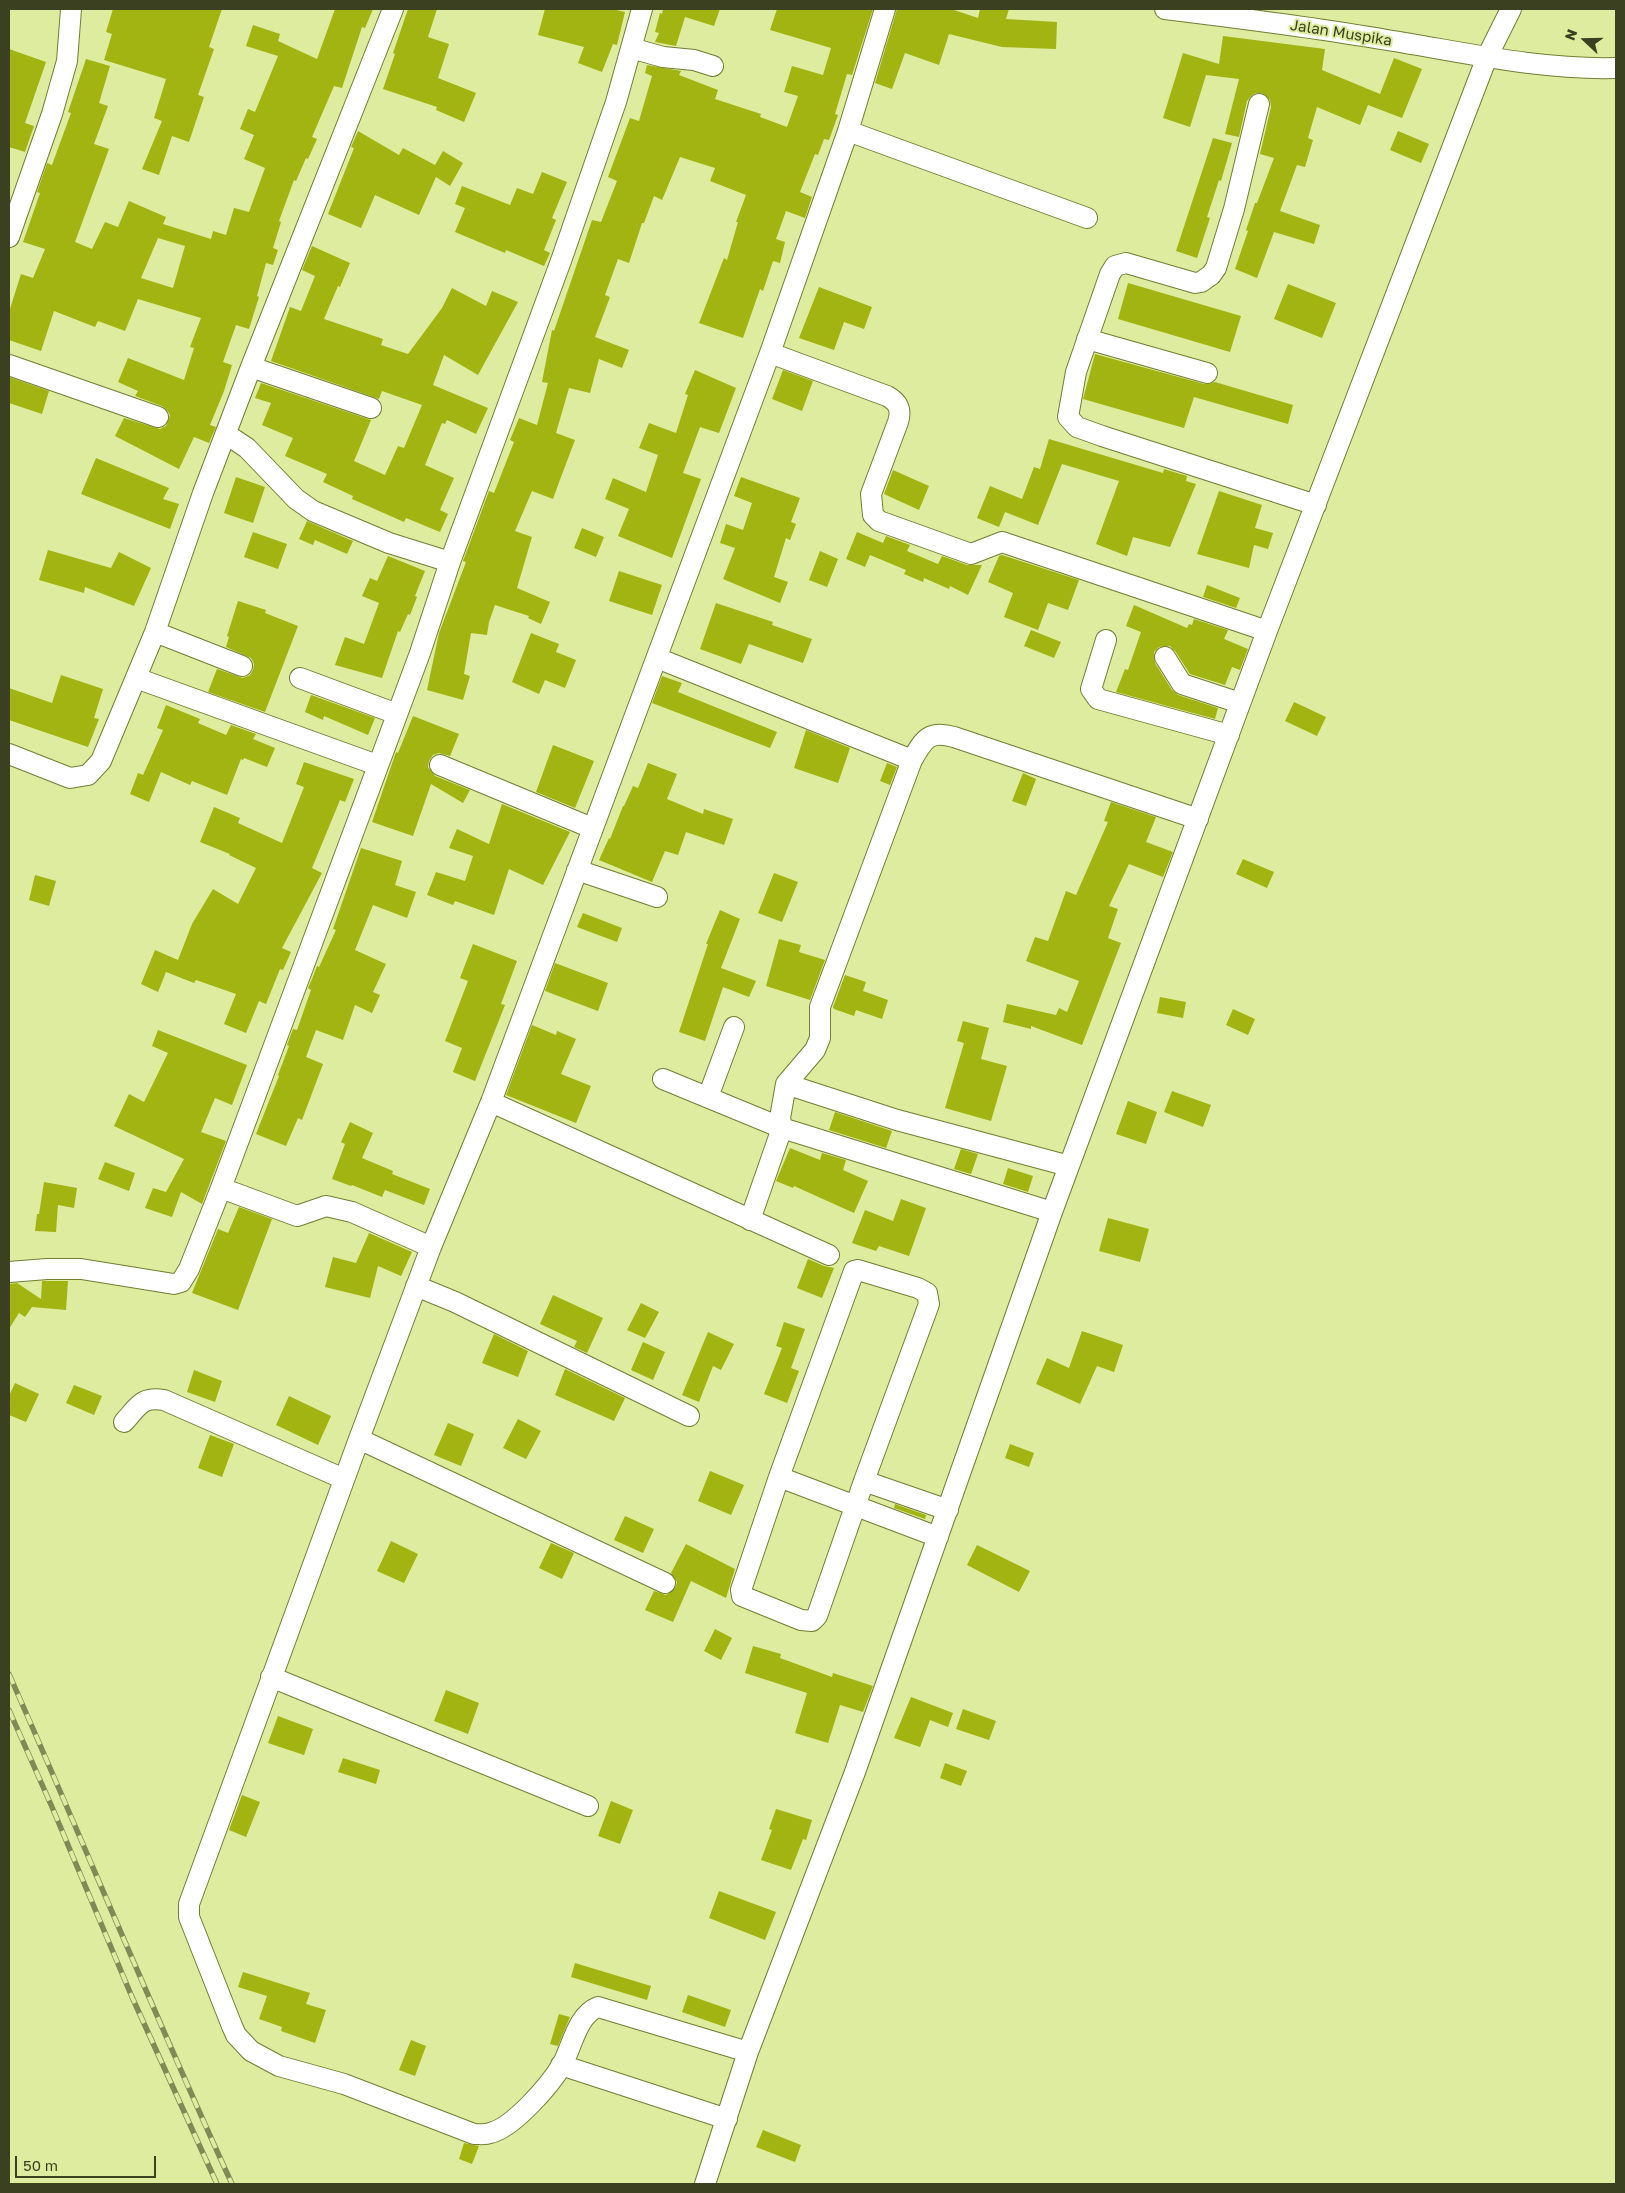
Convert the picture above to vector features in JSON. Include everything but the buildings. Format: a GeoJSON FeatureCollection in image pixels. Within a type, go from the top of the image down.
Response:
{"type":"FeatureCollection","features":[{"type":"Feature","properties":{"kind":"street"},"geometry":{"type":"LineString","coordinates":[[9,237],[52,114],[67,61],[71,9]]}},
{"type":"Feature","properties":{"kind":"street"},"geometry":{"type":"LineString","coordinates":[[9,754],[70,778],[88,775],[100,760],[155,632],[203,493],[251,367],[393,9]]}},
{"type":"Feature","properties":{"kind":"street"},"geometry":{"type":"LineString","coordinates":[[9,1272],[81,1269],[178,1283],[189,1270],[222,1188],[397,714],[450,562],[562,258],[616,102],[642,9]]}},
{"type":"Feature","properties":{"kind":"street"},"geometry":{"type":"LineString","coordinates":[[748,2052],[598,2007],[588,2012],[561,2065],[530,2106],[491,2133],[474,2134],[344,2084],[279,2066],[251,2051],[236,2035],[189,1917],[189,1904],[416,1286],[491,1102],[770,353],[848,131],[885,9]]}},
{"type":"Feature","properties":{"kind":"street","name":"Jalan Muspika"},"geometry":{"type":"LineString","coordinates":[[1165,9],[1271,22],[1487,57],[1564,67],[1616,68]]}},
{"type":"Feature","properties":{"kind":"street"},"geometry":{"type":"LineString","coordinates":[[705,2184],[748,2052],[855,1772],[1052,1212],[1240,703],[1487,57],[1510,9]]}},
{"type":"Feature","properties":{"kind":"street"},"geometry":{"type":"LineString","coordinates":[[631,48],[663,57],[686,58],[713,66]]}},
{"type":"Feature","properties":{"kind":"street"},"geometry":{"type":"LineString","coordinates":[[1258,104],[1234,209],[1216,268],[1211,275],[1201,282],[1195,283],[1126,263],[1119,264],[1113,269],[1076,372],[1068,408],[1068,420],[1076,427],[1316,504]]}},
{"type":"Feature","properties":{"kind":"street"},"geometry":{"type":"LineString","coordinates":[[848,131],[1087,218]]}},
{"type":"Feature","properties":{"kind":"street"},"geometry":{"type":"LineString","coordinates":[[1087,339],[1207,373]]}},
{"type":"Feature","properties":{"kind":"street"},"geometry":{"type":"LineString","coordinates":[[770,353],[888,396],[898,404],[900,414],[898,422],[871,494],[871,508],[876,519],[971,554],[999,543],[1267,631]]}},
{"type":"Feature","properties":{"kind":"street"},"geometry":{"type":"LineString","coordinates":[[9,365],[158,417]]}},
{"type":"Feature","properties":{"kind":"street"},"geometry":{"type":"LineString","coordinates":[[251,367],[371,408]]}},
{"type":"Feature","properties":{"kind":"street"},"geometry":{"type":"LineString","coordinates":[[226,434],[248,448],[296,499],[313,511],[389,543],[450,562]]}},
{"type":"Feature","properties":{"kind":"street"},"geometry":{"type":"LineString","coordinates":[[155,632],[242,666]]}},
{"type":"Feature","properties":{"kind":"street"},"geometry":{"type":"LineString","coordinates":[[1106,640],[1091,689],[1098,699],[1229,735]]}},
{"type":"Feature","properties":{"kind":"street"},"geometry":{"type":"LineString","coordinates":[[656,658],[912,760]]}},
{"type":"Feature","properties":{"kind":"street"},"geometry":{"type":"LineString","coordinates":[[1165,658],[1182,684],[1240,703]]}},
{"type":"Feature","properties":{"kind":"street"},"geometry":{"type":"LineString","coordinates":[[136,678],[377,765]]}},
{"type":"Feature","properties":{"kind":"street"},"geometry":{"type":"LineString","coordinates":[[300,678],[397,714]]}},
{"type":"Feature","properties":{"kind":"street"},"geometry":{"type":"LineString","coordinates":[[750,1220],[782,1128],[780,1118],[786,1084],[815,1050],[820,1038],[820,1008],[912,760],[918,749],[931,736],[942,734],[1198,819]]}},
{"type":"Feature","properties":{"kind":"street"},"geometry":{"type":"LineString","coordinates":[[440,765],[592,828]]}},
{"type":"Feature","properties":{"kind":"street"},"geometry":{"type":"LineString","coordinates":[[577,870],[657,897]]}},
{"type":"Feature","properties":{"kind":"street"},"geometry":{"type":"LineString","coordinates":[[708,1097],[734,1027]]}},
{"type":"Feature","properties":{"kind":"street"},"geometry":{"type":"LineString","coordinates":[[663,1079],[782,1128],[1052,1212]]}},
{"type":"Feature","properties":{"kind":"street"},"geometry":{"type":"LineString","coordinates":[[786,1084],[898,1120],[1069,1166]]}},
{"type":"Feature","properties":{"kind":"street"},"geometry":{"type":"LineString","coordinates":[[491,1102],[829,1255]]}},
{"type":"Feature","properties":{"kind":"street"},"geometry":{"type":"LineString","coordinates":[[222,1188],[298,1216],[326,1206],[352,1212],[431,1246]]}},
{"type":"Feature","properties":{"kind":"street"},"geometry":{"type":"LineString","coordinates":[[858,1270],[918,1288],[927,1293],[929,1304],[864,1481],[816,1616],[812,1621],[801,1620],[742,1596],[741,1590],[779,1477],[851,1277],[854,1271],[858,1270]]}},
{"type":"Feature","properties":{"kind":"street"},"geometry":{"type":"LineString","coordinates":[[416,1286],[455,1302],[689,1416]]}},
{"type":"Feature","properties":{"kind":"street"},"geometry":{"type":"LineString","coordinates":[[124,1422],[143,1402],[151,1398],[164,1400],[344,1479]]}},
{"type":"Feature","properties":{"kind":"street"},"geometry":{"type":"LineString","coordinates":[[359,1439],[665,1583]]}},
{"type":"Feature","properties":{"kind":"street"},"geometry":{"type":"LineString","coordinates":[[779,1477],[938,1537]]}},
{"type":"Feature","properties":{"kind":"street"},"geometry":{"type":"LineString","coordinates":[[864,1481],[948,1510]]}},
{"type":"Feature","properties":{"kind":"street"},"geometry":{"type":"LineString","coordinates":[[271,1677],[588,1806]]}},
{"type":"Feature","properties":{"kind":"street"},"geometry":{"type":"LineString","coordinates":[[561,2065],[727,2119]]}},
{"type":"Feature","properties":{"kind":"railway"},"geometry":{"type":"LineString","coordinates":[[9,1674],[232,2184]]}},
{"type":"Feature","properties":{"kind":"railway"},"geometry":{"type":"LineString","coordinates":[[9,1710],[132,1997],[217,2184]]}}]}
